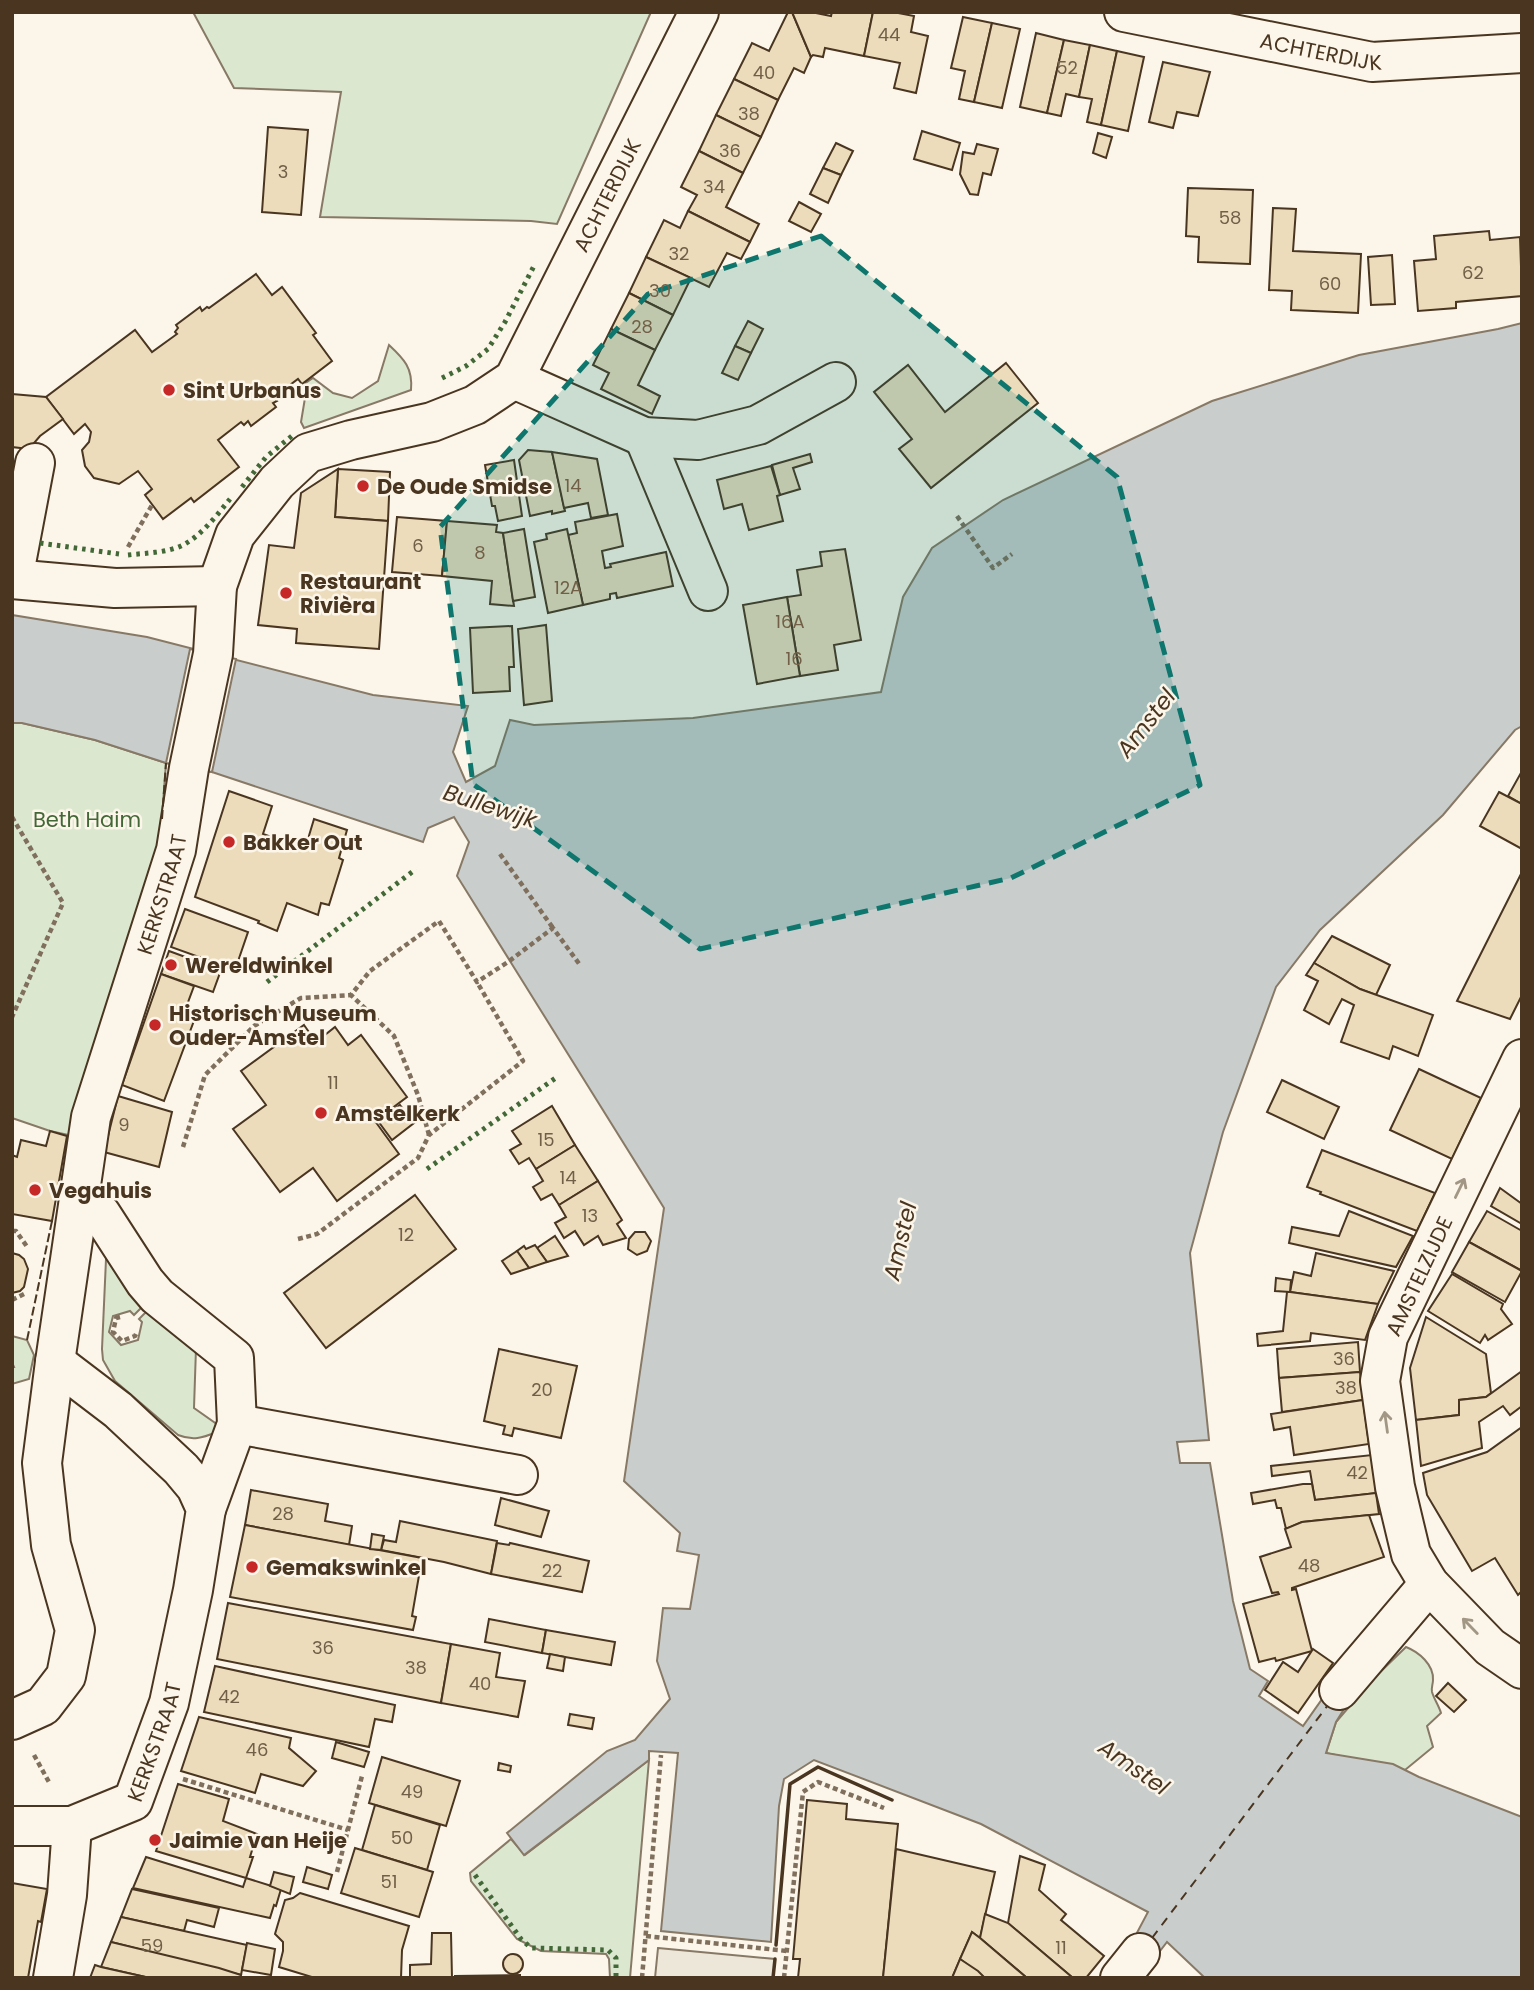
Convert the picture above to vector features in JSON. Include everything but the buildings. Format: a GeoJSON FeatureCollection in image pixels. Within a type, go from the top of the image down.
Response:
{"type":"FeatureCollection","features":[{"type":"Feature","properties":{"kind":"street","name":"ACHTERDIJK"},"geometry":{"type":"LineString","coordinates":[[217,586],[235,535],[277,482],[308,453],[351,440],[432,422],[475,405],[514,379],[699,12]]}},
{"type":"Feature","properties":{"kind":"street","name":"ACHTERDIJK"},"geometry":{"type":"LineString","coordinates":[[1124,12],[1372,62],[1522,53]]}},
{"type":"Feature","properties":{"kind":"street"},"geometry":{"type":"LineString","coordinates":[[514,379],[644,437],[698,440],[758,425],[836,382]]}},
{"type":"Feature","properties":{"kind":"street"},"geometry":{"type":"LineString","coordinates":[[644,437],[708,591]]}},
{"type":"Feature","properties":{"kind":"street"},"geometry":{"type":"LineString","coordinates":[[34,463],[13,579],[115,588],[217,586]]}},
{"type":"Feature","properties":{"kind":"street","name":"KERKSTRAAT"},"geometry":{"type":"LineString","coordinates":[[14,1720],[43,1706],[66,1676],[75,1630],[51,1545],[42,1462],[55,1362],[91,1117],[176,850],[189,768],[213,654],[217,586]]}},
{"type":"Feature","properties":{"kind":"street","name":"AMSTELZIJDE"},"geometry":{"type":"LineString","coordinates":[[1516,1655],[1490,1647],[1429,1584],[1411,1555],[1395,1486],[1380,1381],[1388,1337],[1522,1059]]}},
{"type":"Feature","properties":{"kind":"street","name":"KERKSTRAAT"},"geometry":{"type":"LineString","coordinates":[[72,1826],[133,1801],[169,1703],[193,1590],[206,1509],[237,1424],[233,1358],[157,1296],[101,1214],[80,1196]]}},
{"type":"Feature","properties":{"kind":"street"},"geometry":{"type":"LineString","coordinates":[[55,1362],[118,1410],[181,1469],[196,1487],[206,1509]]}},
{"type":"Feature","properties":{"kind":"street"},"geometry":{"type":"LineString","coordinates":[[237,1424],[518,1475]]}},
{"type":"Feature","properties":{"kind":"street"},"geometry":{"type":"LineString","coordinates":[[1339,1690],[1429,1584]]}},
{"type":"Feature","properties":{"kind":"street"},"geometry":{"type":"LineString","coordinates":[[12,1826],[72,1826],[67,1895],[53,1978]]}},
{"type":"Feature","properties":{"kind":"path"},"geometry":{"type":"LineString","coordinates":[[957,516],[993,568],[1012,554]]}},
{"type":"Feature","properties":{"kind":"path"},"geometry":{"type":"LineString","coordinates":[[12,817],[63,903],[12,1017]]}},
{"type":"Feature","properties":{"kind":"path"},"geometry":{"type":"LineString","coordinates":[[500,854],[580,965]]}},
{"type":"Feature","properties":{"kind":"path"},"geometry":{"type":"LineString","coordinates":[[298,1239],[317,1234],[418,1158],[429,1135],[523,1061],[439,921],[370,971],[351,995]]}},
{"type":"Feature","properties":{"kind":"path"},"geometry":{"type":"LineString","coordinates":[[477,982],[553,928]]}},
{"type":"Feature","properties":{"kind":"path"},"geometry":{"type":"LineString","coordinates":[[183,1147],[205,1075],[254,1026],[301,998],[351,995],[394,1036],[418,1095],[429,1135]]}},
{"type":"Feature","properties":{"kind":"path"},"geometry":{"type":"LineString","coordinates":[[14,1720],[72,1826]]}},
{"type":"Feature","properties":{"kind":"path"},"geometry":{"type":"LineString","coordinates":[[642,1978],[661,1755]]}},
{"type":"Feature","properties":{"kind":"path"},"geometry":{"type":"LineString","coordinates":[[145,1768],[348,1830]]}},
{"type":"Feature","properties":{"kind":"path"},"geometry":{"type":"LineString","coordinates":[[337,1872],[362,1776]]}},
{"type":"Feature","properties":{"kind":"path"},"geometry":{"type":"LineString","coordinates":[[784,1978],[803,1792],[818,1782],[884,1808]]}},
{"type":"Feature","properties":{"kind":"path"},"geometry":{"type":"LineString","coordinates":[[646,1936],[787,1951]]}},
{"type":"Feature","properties":{"kind":"highlighted area"},"geometry":{"type":"Polygon","coordinates":[[[821,236],[1117,477],[1200,785],[1011,878],[700,949],[473,784],[440,527],[648,294],[821,236]]]}},
{"type":"Feature","properties":{"kind":"green space"},"geometry":{"type":"Polygon","coordinates":[[[193,12],[651,12],[557,224],[531,221],[320,217],[341,92],[234,88],[193,12]]]}},
{"type":"Feature","properties":{"kind":"green space"},"geometry":{"type":"Polygon","coordinates":[[[389,345],[406,365],[411,376],[411,390],[304,428],[301,422],[305,398],[301,386],[313,378],[333,393],[352,398],[378,381],[389,345]]]}},
{"type":"Feature","properties":{"kind":"green space","name":"Beth Haim"},"geometry":{"type":"Polygon","coordinates":[[[12,723],[95,740],[166,763],[160,844],[73,1136],[12,1118],[12,723]]]}},
{"type":"Feature","properties":{"kind":"green space"},"geometry":{"type":"Polygon","coordinates":[[[107,1237],[151,1298],[134,1315],[130,1311],[113,1316],[109,1332],[121,1345],[138,1340],[142,1322],[139,1319],[156,1302],[196,1348],[194,1408],[218,1425],[217,1432],[197,1438],[178,1435],[115,1381],[103,1360],[107,1237]]]}},
{"type":"Feature","properties":{"kind":"green space"},"geometry":{"type":"Polygon","coordinates":[[[12,1336],[27,1340],[34,1355],[29,1379],[12,1384],[14,1367],[12,1336]]]}},
{"type":"Feature","properties":{"kind":"green space"},"geometry":{"type":"Polygon","coordinates":[[[1406,1647],[1425,1660],[1433,1674],[1432,1692],[1441,1713],[1427,1726],[1433,1747],[1405,1770],[1326,1753],[1336,1722],[1373,1679],[1406,1647]]]}},
{"type":"Feature","properties":{"kind":"green space"},"geometry":{"type":"Polygon","coordinates":[[[649,1760],[630,1978],[610,1978],[609,1959],[606,1954],[541,1951],[517,1939],[471,1881],[470,1873],[511,1839],[525,1855],[649,1760]]]}},
{"type":"Feature","properties":{"kind":"shaded area"},"geometry":{"type":"Polygon","coordinates":[[[658,1948],[775,1959],[773,1978],[655,1978],[658,1948]]]}},
{"type":"Feature","properties":{"kind":"water"},"geometry":{"type":"Polygon","coordinates":[[[1522,323],[1522,726],[1515,730],[1443,815],[1320,930],[1276,987],[1223,1132],[1190,1253],[1209,1440],[1177,1442],[1180,1463],[1210,1463],[1233,1601],[1250,1669],[1268,1681],[1259,1696],[1303,1726],[1332,1685],[1351,1698],[1336,1722],[1326,1753],[1393,1764],[1419,1777],[1522,1817],[1522,1978],[1205,1978],[1167,1942],[1150,1964],[1131,1944],[1148,1912],[981,1824],[814,1760],[784,1779],[779,1806],[771,1942],[661,1931],[678,1753],[649,1751],[649,1760],[524,1855],[507,1833],[607,1751],[635,1740],[670,1699],[657,1661],[663,1608],[690,1609],[699,1555],[677,1551],[680,1533],[624,1481],[664,1208],[457,876],[469,842],[454,817],[428,828],[423,842],[212,772],[166,763],[95,740],[12,723],[12,615],[147,637],[373,695],[468,706],[453,752],[466,782],[495,766],[510,720],[534,725],[693,718],[881,692],[903,597],[932,548],[1003,500],[1212,401],[1359,355],[1522,323]]]}},
{"type":"Feature","properties":{"kind":"pier"},"geometry":{"type":"Polygon","coordinates":[[[190,649],[236,659],[212,772],[166,763],[190,649]]]}},
{"type":"Feature","properties":{"kind":"ferry route"},"geometry":{"type":"LineString","coordinates":[[1152,1938],[1328,1705]]}},
{"type":"Feature","properties":{"kind":"hedge"},"geometry":{"type":"LineString","coordinates":[[442,378],[466,366],[488,349],[535,264]]}},
{"type":"Feature","properties":{"kind":"hedge"},"geometry":{"type":"LineString","coordinates":[[242,487],[266,457],[293,435]]}},
{"type":"Feature","properties":{"kind":"hedge"},"geometry":{"type":"LineString","coordinates":[[128,555],[163,551],[183,545],[203,530],[230,499]]}},
{"type":"Feature","properties":{"kind":"hedge"},"geometry":{"type":"LineString","coordinates":[[40,543],[119,554]]}},
{"type":"Feature","properties":{"kind":"hedge"},"geometry":{"type":"LineString","coordinates":[[267,982],[416,869]]}},
{"type":"Feature","properties":{"kind":"hedge"},"geometry":{"type":"LineString","coordinates":[[427,1169],[557,1077]]}},
{"type":"Feature","properties":{"kind":"hedge"},"geometry":{"type":"LineString","coordinates":[[475,1875],[521,1939],[531,1948],[608,1950],[616,1958],[616,1978]]}},
{"type":"Feature","properties":{"kind":"fence"},"geometry":{"type":"LineString","coordinates":[[162,819],[166,763]]}},
{"type":"Feature","properties":{"kind":"fence"},"geometry":{"type":"LineString","coordinates":[[27,1340],[52,1221]]}},
{"type":"Feature","properties":{"kind":"wall"},"geometry":{"type":"LineString","coordinates":[[776,1945],[790,1784],[818,1767],[892,1800]]}},
{"type":"Feature","properties":{"kind":"wall"},"geometry":{"type":"LineString","coordinates":[[773,1978],[775,1959]]}},
{"type":"Feature","properties":{"kind":"place","name":"Sint Urbanus"},"geometry":{"type":"Point","coordinates":[169,390]}},
{"type":"Feature","properties":{"kind":"place","name":"De Oude Smidse"},"geometry":{"type":"Point","coordinates":[363,486]}},
{"type":"Feature","properties":{"kind":"place","name":"Restaurant Rivièra"},"geometry":{"type":"Point","coordinates":[286,593]}},
{"type":"Feature","properties":{"kind":"place","name":"Bakker Out"},"geometry":{"type":"Point","coordinates":[229,842]}},
{"type":"Feature","properties":{"kind":"place","name":"Wereldwinkel"},"geometry":{"type":"Point","coordinates":[171,965]}},
{"type":"Feature","properties":{"kind":"place","name":"Historisch Museum Ouder-Amstel"},"geometry":{"type":"Point","coordinates":[155,1025]}},
{"type":"Feature","properties":{"kind":"place","name":"Amstelkerk"},"geometry":{"type":"Point","coordinates":[321,1113]}},
{"type":"Feature","properties":{"kind":"place","name":"Vegahuis"},"geometry":{"type":"Point","coordinates":[35,1190]}},
{"type":"Feature","properties":{"kind":"place","name":"Gemakswinkel"},"geometry":{"type":"Point","coordinates":[252,1567]}},
{"type":"Feature","properties":{"kind":"place","name":"Jaimie van Heije"},"geometry":{"type":"Point","coordinates":[155,1840]}},
{"type":"Feature","properties":{"kind":"water label","name":"Amstel"},"geometry":{"type":"Point","coordinates":[1146,723]}},
{"type":"Feature","properties":{"kind":"water label","name":"Bullewijk"},"geometry":{"type":"Point","coordinates":[490,806]}},
{"type":"Feature","properties":{"kind":"water label","name":"Amstel"},"geometry":{"type":"Point","coordinates":[900,1241]}},
{"type":"Feature","properties":{"kind":"water label","name":"Amstel"},"geometry":{"type":"Point","coordinates":[1134,1767]}}]}
